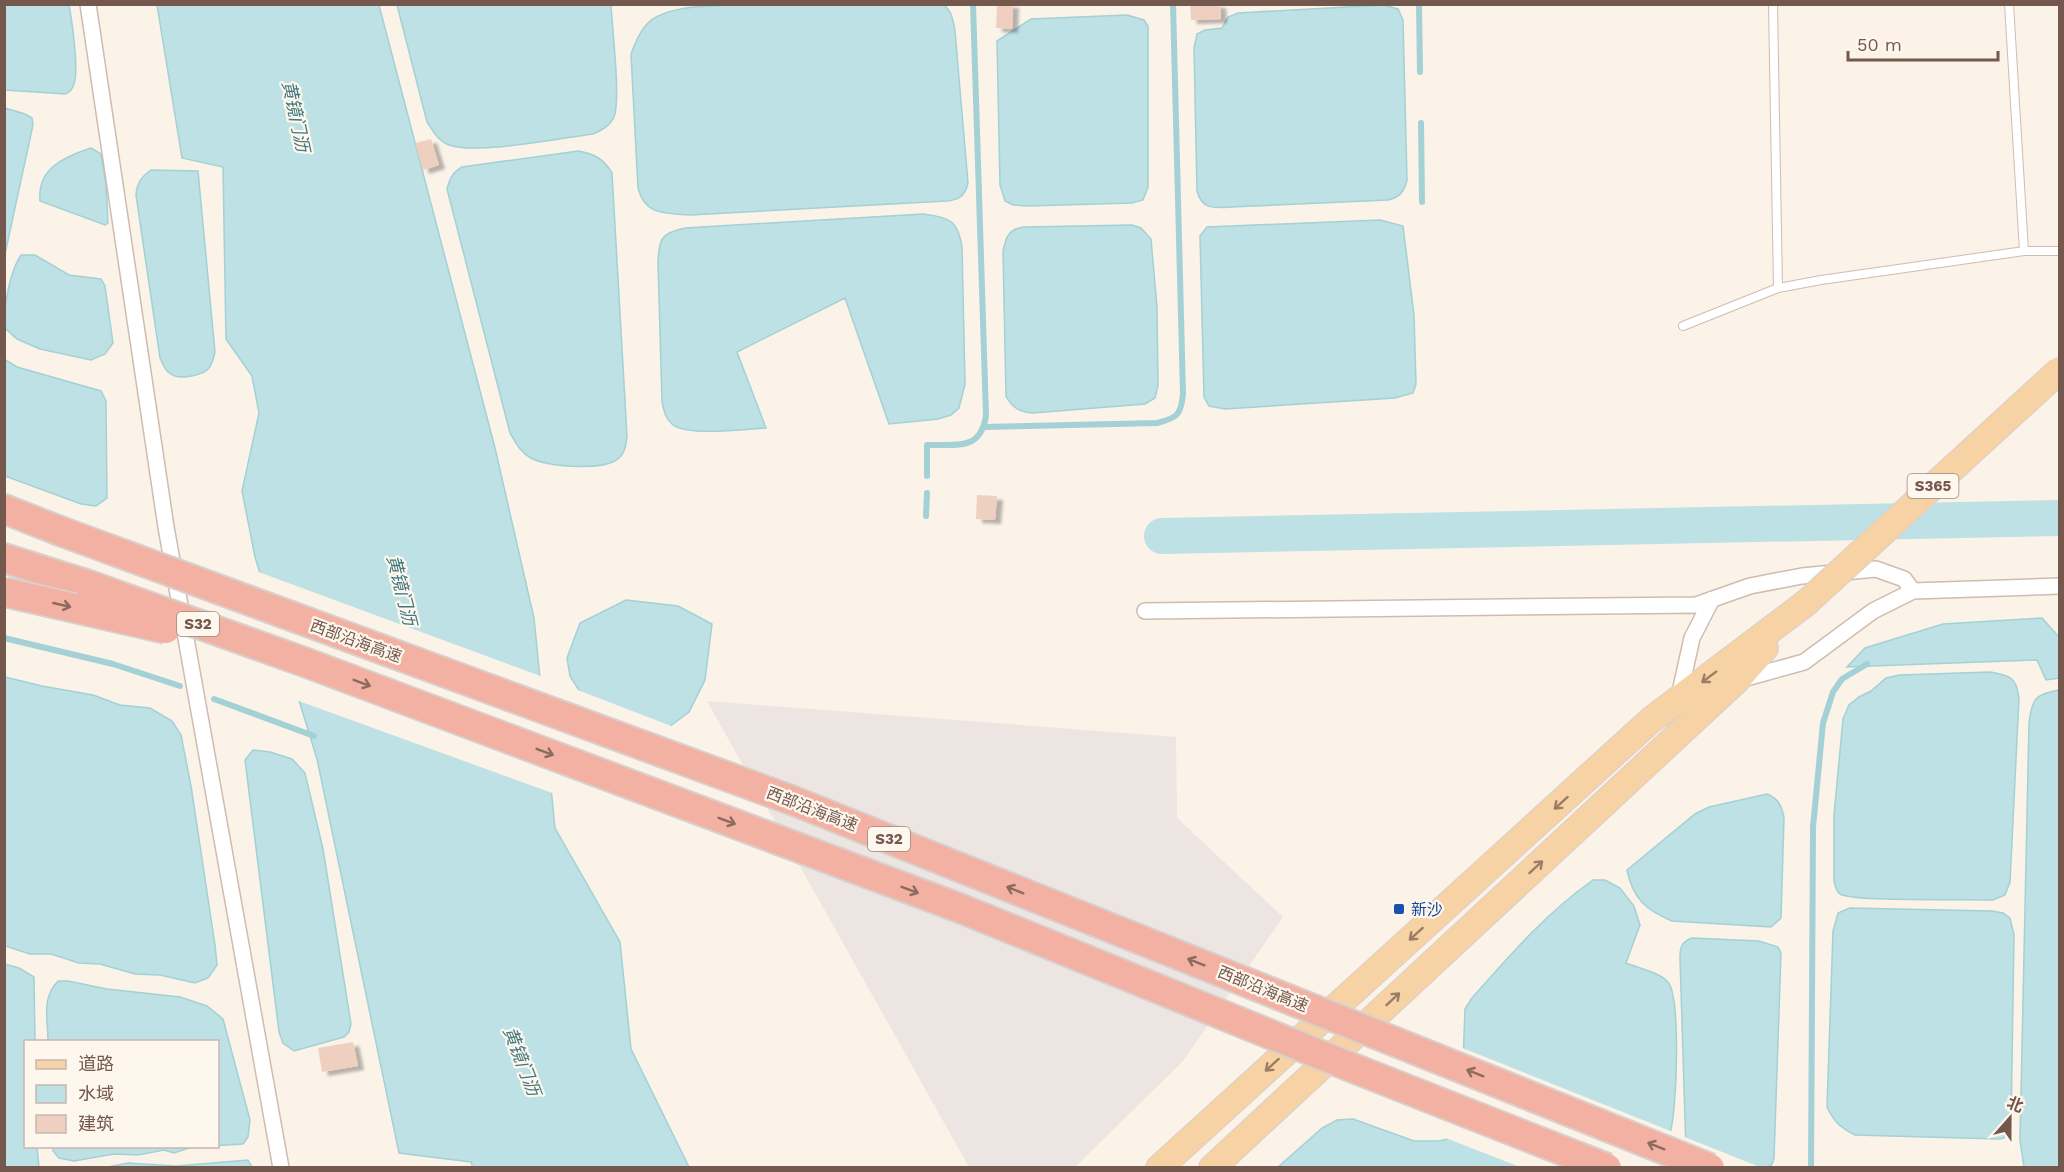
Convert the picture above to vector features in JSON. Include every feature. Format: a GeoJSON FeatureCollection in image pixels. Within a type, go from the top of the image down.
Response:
{"type":"FeatureCollection","features":[{"type":"Feature","properties":{"kind":"highway"},"geometry":{"type":"LineString","coordinates":[[4,509],[60,531]]}},
{"type":"Feature","properties":{"kind":"highway","name":"西部沿海高速"},"geometry":{"type":"LineString","coordinates":[[4,515],[60,531],[794,801],[1710,1167]]}},
{"type":"Feature","properties":{"kind":"highway","name":"S32"},"geometry":{"type":"LineString","coordinates":[[4,558],[89,585],[308,663],[962,909],[1353,1068],[1607,1167]]}},
{"type":"Feature","properties":{"kind":"highway"},"geometry":{"type":"LineString","coordinates":[[4,592],[308,663]]}},
{"type":"Feature","properties":{"kind":"main road","name":"S365"},"geometry":{"type":"LineString","coordinates":[[1806,603],[2060,370]]}},
{"type":"Feature","properties":{"kind":"main road"},"geometry":{"type":"LineString","coordinates":[[1212,1167],[1736,681],[1806,603]]}},
{"type":"Feature","properties":{"kind":"main road"},"geometry":{"type":"LineString","coordinates":[[1162,1164],[1643,728],[1806,603]]}},
{"type":"Feature","properties":{"kind":"street"},"geometry":{"type":"LineString","coordinates":[[88,4],[166,527],[281,1167]]}},
{"type":"Feature","properties":{"kind":"street"},"geometry":{"type":"LineString","coordinates":[[1145,611],[1696,605],[1750,586],[1802,576],[1876,569],[1904,579],[1913,591]]}},
{"type":"Feature","properties":{"kind":"street"},"geometry":{"type":"LineString","coordinates":[[1736,681],[1804,663],[1873,611],[1913,591],[2060,586]]}},
{"type":"Feature","properties":{"kind":"street"},"geometry":{"type":"LineString","coordinates":[[1677,701],[1692,638],[1712,599]]}},
{"type":"Feature","properties":{"kind":"lane"},"geometry":{"type":"LineString","coordinates":[[1773,4],[1778,288]]}},
{"type":"Feature","properties":{"kind":"lane"},"geometry":{"type":"LineString","coordinates":[[2009,4],[2024,251]]}},
{"type":"Feature","properties":{"kind":"lane"},"geometry":{"type":"LineString","coordinates":[[1683,326],[1778,288],[2024,251],[2060,251]]}},
{"type":"Feature","properties":{"kind":"shaded area"},"geometry":{"type":"Polygon","coordinates":[[[707,701],[1176,737],[1177,818],[1283,917],[1183,1061],[1075,1167],[969,1167],[707,701]]]}},
{"type":"Feature","properties":{"kind":"water"},"geometry":{"type":"Polygon","coordinates":[[[5,4],[69,5],[76,68],[74,84],[70,92],[65,94],[5,90],[5,4]]]}},
{"type":"Feature","properties":{"kind":"water"},"geometry":{"type":"Polygon","coordinates":[[[942,4],[948,9],[955,31],[968,183],[961,196],[947,201],[690,215],[658,211],[646,204],[638,188],[631,54],[640,33],[649,22],[660,15],[674,11],[708,6],[942,4]]]}},
{"type":"Feature","properties":{"kind":"water","name":"黄镜门沥"},"geometry":{"type":"Polygon","coordinates":[[[157,5],[379,5],[495,448],[534,618],[555,828],[620,942],[631,1049],[689,1167],[473,1168],[471,1162],[399,1153],[317,759],[255,557],[242,491],[259,413],[252,376],[226,339],[223,167],[182,158],[157,5]]]}},
{"type":"Feature","properties":{"kind":"water"},"geometry":{"type":"Polygon","coordinates":[[[397,5],[611,5],[617,95],[614,117],[608,125],[593,134],[498,147],[462,148],[445,143],[427,122],[397,5]]]}},
{"type":"Feature","properties":{"kind":"water"},"geometry":{"type":"Polygon","coordinates":[[[1383,5],[1398,9],[1403,20],[1407,180],[1401,193],[1388,200],[1225,207],[1205,205],[1197,191],[1194,48],[1197,34],[1205,30],[1222,28],[1228,17],[1238,13],[1383,5]]]}},
{"type":"Feature","properties":{"kind":"water"},"geometry":{"type":"Polygon","coordinates":[[[1127,15],[1144,20],[1148,26],[1148,187],[1143,200],[1132,203],[1028,206],[1013,205],[1005,201],[1000,185],[997,41],[1031,19],[1127,15]]]}},
{"type":"Feature","properties":{"kind":"water"},"geometry":{"type":"Polygon","coordinates":[[[5,108],[32,118],[33,125],[5,254],[5,108]]]}},
{"type":"Feature","properties":{"kind":"water"},"geometry":{"type":"Polygon","coordinates":[[[91,148],[101,154],[106,184],[108,223],[105,225],[40,201],[40,190],[48,172],[62,160],[91,148]]]}},
{"type":"Feature","properties":{"kind":"water"},"geometry":{"type":"Polygon","coordinates":[[[578,151],[598,158],[612,173],[627,436],[624,450],[618,459],[597,466],[549,464],[531,458],[521,450],[510,433],[447,189],[452,176],[462,167],[578,151]]]}},
{"type":"Feature","properties":{"kind":"water"},"geometry":{"type":"Polygon","coordinates":[[[151,170],[198,171],[215,352],[209,368],[192,376],[172,375],[160,358],[136,195],[140,181],[151,170]]]}},
{"type":"Feature","properties":{"kind":"water"},"geometry":{"type":"Polygon","coordinates":[[[923,214],[946,219],[955,225],[962,247],[965,384],[959,408],[951,415],[938,419],[889,424],[845,298],[737,352],[766,428],[702,431],[679,428],[670,422],[662,402],[658,262],[659,248],[666,235],[685,228],[923,214]]]}},
{"type":"Feature","properties":{"kind":"water"},"geometry":{"type":"Polygon","coordinates":[[[1380,220],[1403,226],[1414,315],[1416,384],[1413,393],[1395,398],[1225,409],[1209,406],[1204,397],[1200,236],[1207,227],[1380,220]]]}},
{"type":"Feature","properties":{"kind":"water"},"geometry":{"type":"Polygon","coordinates":[[[1132,225],[1141,228],[1151,239],[1157,307],[1158,386],[1155,398],[1145,404],[1033,413],[1017,409],[1006,396],[1003,251],[1009,234],[1015,229],[1024,227],[1132,225]]]}},
{"type":"Feature","properties":{"kind":"water"},"geometry":{"type":"Polygon","coordinates":[[[21,255],[35,255],[69,275],[101,279],[105,286],[113,343],[105,354],[91,360],[40,349],[17,339],[6,329],[5,311],[8,291],[13,271],[21,255]]]}},
{"type":"Feature","properties":{"kind":"water"},"geometry":{"type":"Polygon","coordinates":[[[4,359],[17,367],[101,391],[106,401],[107,498],[96,506],[81,504],[5,476],[4,359]]]}},
{"type":"Feature","properties":{"kind":"water"},"geometry":{"type":"Polygon","coordinates":[[[626,600],[678,606],[712,624],[705,680],[689,712],[665,730],[583,697],[570,676],[567,658],[580,623],[626,600]]]}},
{"type":"Feature","properties":{"kind":"water"},"geometry":{"type":"Polygon","coordinates":[[[2042,618],[2059,637],[2059,678],[2046,680],[2037,660],[1847,667],[1865,648],[1943,624],[2042,618]]]}},
{"type":"Feature","properties":{"kind":"water"},"geometry":{"type":"Polygon","coordinates":[[[1990,672],[2011,678],[2016,685],[2019,698],[2010,882],[2005,895],[1993,900],[1913,900],[1849,897],[1840,894],[1834,881],[1834,815],[1843,719],[1849,705],[1886,678],[1900,675],[1990,672]]]}},
{"type":"Feature","properties":{"kind":"water"},"geometry":{"type":"Polygon","coordinates":[[[5,677],[93,695],[120,705],[150,708],[172,721],[181,735],[191,786],[215,945],[217,965],[208,978],[195,983],[160,975],[135,974],[100,964],[79,963],[51,954],[30,954],[5,946],[5,677]]]}},
{"type":"Feature","properties":{"kind":"water"},"geometry":{"type":"Polygon","coordinates":[[[2059,690],[2059,1167],[2024,1167],[2020,1140],[2029,723],[2036,699],[2045,693],[2059,690]]]}},
{"type":"Feature","properties":{"kind":"water"},"geometry":{"type":"Polygon","coordinates":[[[253,750],[270,752],[292,759],[305,773],[323,849],[351,1024],[349,1032],[344,1037],[294,1051],[283,1043],[279,1032],[245,760],[253,750]]]}},
{"type":"Feature","properties":{"kind":"water"},"geometry":{"type":"Polygon","coordinates":[[[1767,794],[1779,803],[1784,817],[1781,918],[1771,927],[1672,921],[1648,908],[1637,896],[1627,870],[1695,814],[1709,807],[1767,794]]]}},
{"type":"Feature","properties":{"kind":"water"},"geometry":{"type":"Polygon","coordinates":[[[1593,880],[1605,880],[1620,888],[1634,906],[1640,925],[1626,963],[1664,979],[1668,982],[1672,992],[1675,1009],[1676,1056],[1670,1133],[1463,1063],[1465,1009],[1472,998],[1544,920],[1593,880]]]}},
{"type":"Feature","properties":{"kind":"water"},"geometry":{"type":"Polygon","coordinates":[[[1850,908],[1992,911],[2003,913],[2010,918],[2014,935],[2011,1127],[2004,1138],[1855,1135],[1832,1117],[1827,1107],[1833,931],[1838,913],[1850,908]]]}},
{"type":"Feature","properties":{"kind":"water"},"geometry":{"type":"Polygon","coordinates":[[[1692,938],[1759,941],[1778,947],[1781,953],[1774,1158],[1770,1166],[1742,1165],[1686,1151],[1680,954],[1683,943],[1692,938]]]}},
{"type":"Feature","properties":{"kind":"water"},"geometry":{"type":"Polygon","coordinates":[[[5,964],[19,968],[34,977],[35,1040],[24,1040],[24,1148],[37,1148],[39,1167],[5,1167],[5,964]]]}},
{"type":"Feature","properties":{"kind":"water"},"geometry":{"type":"Polygon","coordinates":[[[58,981],[68,981],[107,989],[180,997],[207,1006],[223,1019],[250,1120],[248,1137],[243,1144],[219,1145],[219,1040],[48,1040],[47,1002],[58,981]]]}},
{"type":"Feature","properties":{"kind":"water"},"geometry":{"type":"Polygon","coordinates":[[[1353,1119],[1414,1141],[1439,1141],[1456,1137],[1543,1168],[1277,1168],[1322,1128],[1337,1120],[1353,1119]]]}},
{"type":"Feature","properties":{"kind":"water"},"geometry":{"type":"Polygon","coordinates":[[[53,1148],[189,1148],[174,1153],[164,1150],[138,1155],[114,1154],[74,1161],[59,1158],[53,1148]]]}},
{"type":"Feature","properties":{"kind":"water"},"geometry":{"type":"Polygon","coordinates":[[[248,1160],[252,1167],[108,1167],[128,1163],[176,1166],[248,1160]]]}},
{"type":"Feature","properties":{"kind":"pier"},"geometry":{"type":"Polygon","coordinates":[[[256,571],[543,677],[555,794],[296,700],[256,571]]]}},
{"type":"Feature","properties":{"kind":"pier"},"geometry":{"type":"Polygon","coordinates":[[[575,689],[674,727],[663,733],[581,699],[575,689]]]}},
{"type":"Feature","properties":{"kind":"pier"},"geometry":{"type":"Polygon","coordinates":[[[1460,1047],[1673,1132],[1665,1141],[1460,1063],[1460,1047]]]}},
{"type":"Feature","properties":{"kind":"pier"},"geometry":{"type":"Polygon","coordinates":[[[1457,1134],[1544,1165],[1546,1168],[1520,1167],[1443,1137],[1457,1134]]]}},
{"type":"Feature","properties":{"kind":"pier"},"geometry":{"type":"Polygon","coordinates":[[[1682,1136],[1760,1167],[1737,1168],[1684,1153],[1682,1136]]]}},
{"type":"Feature","properties":{"kind":"building"},"geometry":{"type":"Polygon","coordinates":[[[997,4],[1013,4],[1012,29],[996,28],[997,4]]]}},
{"type":"Feature","properties":{"kind":"building"},"geometry":{"type":"Polygon","coordinates":[[[1190,4],[1220,4],[1221,19],[1191,20],[1190,4]]]}},
{"type":"Feature","properties":{"kind":"building"},"geometry":{"type":"Polygon","coordinates":[[[431,139],[439,165],[423,170],[415,143],[431,139]]]}},
{"type":"Feature","properties":{"kind":"building"},"geometry":{"type":"Polygon","coordinates":[[[977,495],[997,496],[995,520],[976,519],[977,495]]]}},
{"type":"Feature","properties":{"kind":"building"},"geometry":{"type":"Polygon","coordinates":[[[353,1042],[358,1066],[322,1072],[318,1048],[353,1042]]]}},
{"type":"Feature","properties":{"kind":"waterway"},"geometry":{"type":"LineString","coordinates":[[927,476],[927,445],[957,445],[972,441],[983,428],[986,416],[973,4]]}},
{"type":"Feature","properties":{"kind":"waterway"},"geometry":{"type":"LineString","coordinates":[[984,427],[1157,423],[1173,417],[1181,407],[1183,394],[1173,4]]}},
{"type":"Feature","properties":{"kind":"waterway"},"geometry":{"type":"LineString","coordinates":[[1419,4],[1420,72]]}},
{"type":"Feature","properties":{"kind":"waterway"},"geometry":{"type":"LineString","coordinates":[[1421,123],[1422,202]]}},
{"type":"Feature","properties":{"kind":"waterway"},"geometry":{"type":"LineString","coordinates":[[926,516],[927,493]]}},
{"type":"Feature","properties":{"kind":"waterway"},"geometry":{"type":"LineString","coordinates":[[1162,536],[2060,518]]}},
{"type":"Feature","properties":{"kind":"waterway"},"geometry":{"type":"LineString","coordinates":[[4,638],[113,664],[180,686]]}},
{"type":"Feature","properties":{"kind":"waterway"},"geometry":{"type":"LineString","coordinates":[[1811,1168],[1813,827],[1823,723],[1833,692],[1842,679],[1867,664]]}},
{"type":"Feature","properties":{"kind":"waterway"},"geometry":{"type":"LineString","coordinates":[[214,699],[314,736]]}},
{"type":"Feature","properties":{"kind":"place","name":"新沙"},"geometry":{"type":"Point","coordinates":[1399,909]}}]}
